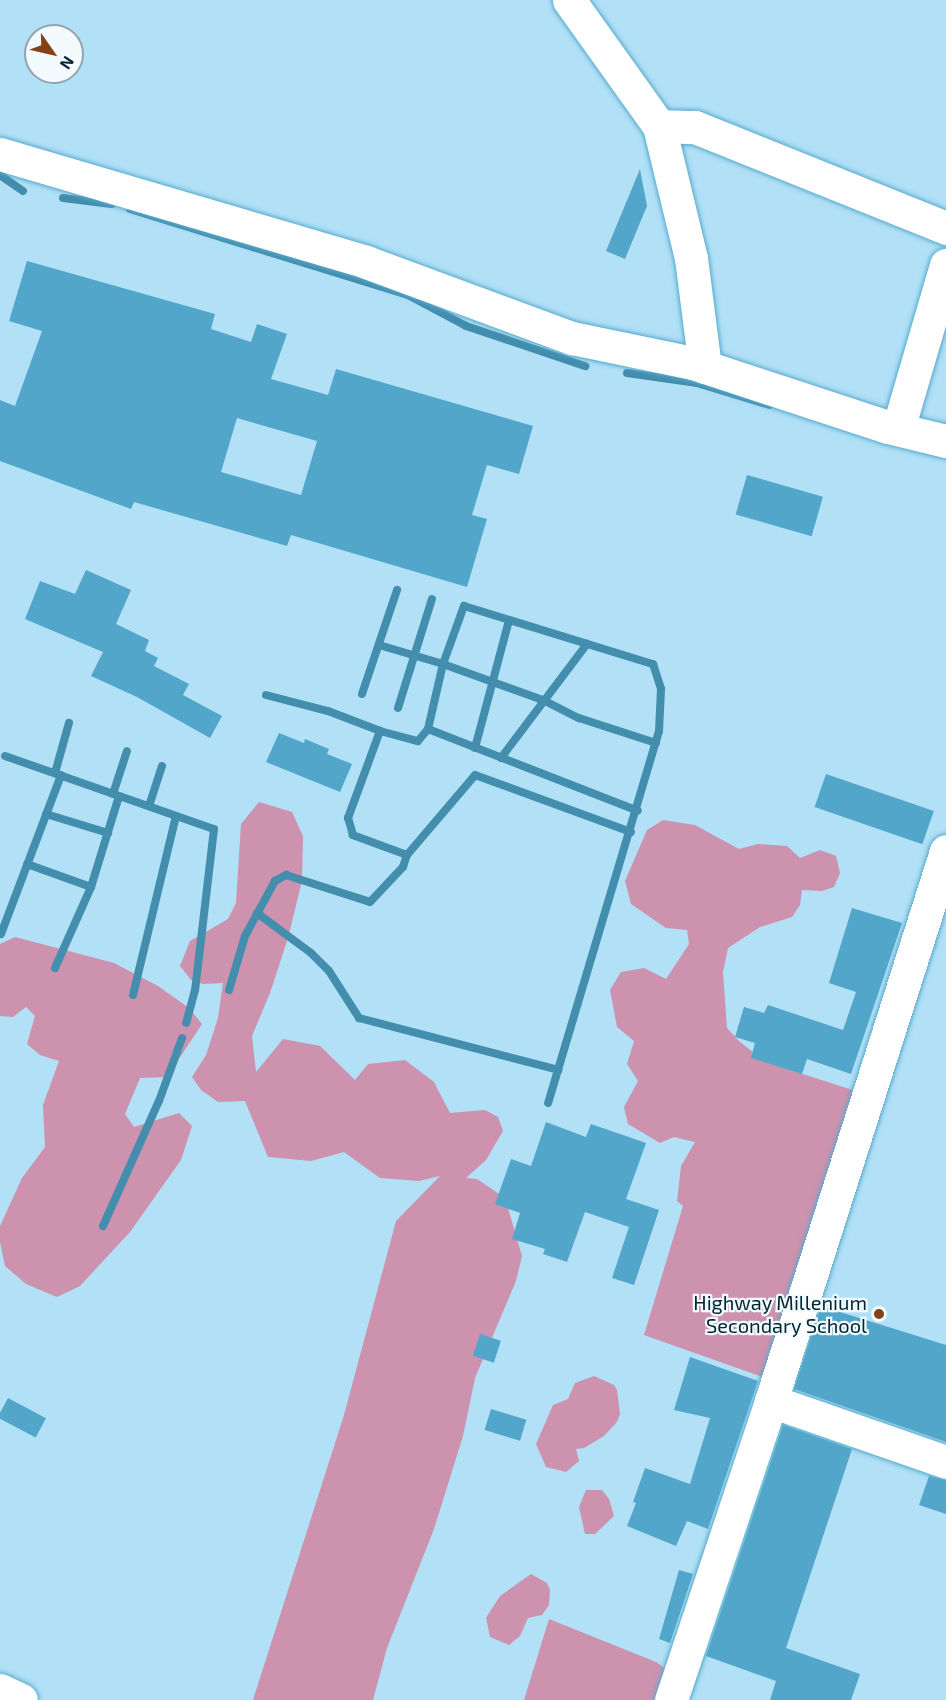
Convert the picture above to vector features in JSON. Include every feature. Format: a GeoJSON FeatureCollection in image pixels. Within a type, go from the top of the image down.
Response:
{"type":"FeatureCollection","features":[{"type":"Feature","properties":{"kind":"street"},"geometry":{"type":"LineString","coordinates":[[569,0],[659,126],[691,258],[705,367]]}},
{"type":"Feature","properties":{"kind":"street"},"geometry":{"type":"LineString","coordinates":[[659,126],[695,127],[946,228]]}},
{"type":"Feature","properties":{"kind":"street"},"geometry":{"type":"LineString","coordinates":[[0,154],[366,262],[572,338],[705,367],[898,429],[946,441]]}},
{"type":"Feature","properties":{"kind":"street"},"geometry":{"type":"LineString","coordinates":[[898,429],[946,265]]}},
{"type":"Feature","properties":{"kind":"street"},"geometry":{"type":"LineString","coordinates":[[671,1700],[771,1401],[946,851]]}},
{"type":"Feature","properties":{"kind":"street"},"geometry":{"type":"LineString","coordinates":[[771,1401],[946,1462]]}},
{"type":"Feature","properties":{"kind":"street"},"geometry":{"type":"LineString","coordinates":[[0,1690],[21,1700]]}},
{"type":"Feature","properties":{"kind":"shaded area"},"geometry":{"type":"Polygon","coordinates":[[[259,802],[292,812],[303,836],[302,881],[288,938],[270,993],[252,1036],[256,1072],[283,1039],[320,1046],[355,1080],[368,1064],[405,1060],[434,1082],[450,1113],[485,1110],[498,1117],[503,1131],[486,1160],[466,1178],[477,1179],[505,1198],[522,1256],[516,1281],[475,1378],[463,1436],[434,1529],[387,1648],[373,1700],[253,1700],[344,1415],[396,1221],[440,1176],[419,1181],[380,1178],[344,1152],[311,1161],[268,1157],[245,1101],[218,1102],[201,1090],[192,1077],[206,1055],[218,1018],[223,983],[203,984],[191,980],[180,966],[190,941],[228,919],[236,903],[241,824],[259,802]]]}},
{"type":"Feature","properties":{"kind":"shaded area"},"geometry":{"type":"Polygon","coordinates":[[[663,820],[695,825],[739,849],[758,844],[787,846],[800,858],[820,850],[836,856],[840,873],[834,887],[822,891],[802,890],[800,905],[792,917],[760,927],[728,948],[723,972],[727,1028],[739,1041],[765,1062],[859,1092],[768,1379],[644,1335],[683,1206],[677,1201],[681,1166],[695,1142],[674,1137],[660,1143],[628,1124],[624,1107],[638,1081],[627,1064],[634,1041],[617,1027],[610,990],[621,972],[644,968],[666,979],[689,944],[687,930],[666,928],[631,904],[625,881],[647,830],[663,820]]]}},
{"type":"Feature","properties":{"kind":"shaded area"},"geometry":{"type":"Polygon","coordinates":[[[15,937],[114,963],[158,986],[189,1008],[202,1024],[167,1077],[140,1078],[125,1114],[134,1127],[179,1113],[192,1126],[181,1160],[130,1232],[80,1286],[57,1297],[26,1284],[5,1266],[0,1242],[0,1226],[22,1178],[45,1147],[43,1105],[59,1061],[40,1055],[27,1044],[35,1016],[26,1007],[13,1017],[0,1016],[0,944],[15,937]]]}},
{"type":"Feature","properties":{"kind":"shaded area"},"geometry":{"type":"Polygon","coordinates":[[[594,1376],[614,1385],[617,1390],[620,1414],[617,1422],[604,1436],[584,1448],[576,1449],[579,1461],[566,1472],[546,1467],[536,1444],[553,1405],[568,1399],[575,1383],[594,1376]]]}},
{"type":"Feature","properties":{"kind":"shaded area"},"geometry":{"type":"Polygon","coordinates":[[[586,1490],[602,1490],[609,1499],[614,1516],[595,1534],[585,1534],[579,1507],[586,1490]]]}},
{"type":"Feature","properties":{"kind":"shaded area"},"geometry":{"type":"Polygon","coordinates":[[[531,1574],[547,1583],[550,1590],[549,1605],[542,1615],[528,1618],[520,1636],[509,1645],[490,1637],[486,1618],[500,1596],[531,1574]]]}},
{"type":"Feature","properties":{"kind":"shaded area"},"geometry":{"type":"Polygon","coordinates":[[[549,1619],[656,1662],[666,1669],[657,1700],[524,1700],[549,1619]]]}},
{"type":"Feature","properties":{"kind":"building"},"geometry":{"type":"Polygon","coordinates":[[[640,169],[647,206],[625,259],[606,251],[640,169]]]}},
{"type":"Feature","properties":{"kind":"building"},"geometry":{"type":"Polygon","coordinates":[[[27,261],[215,314],[211,329],[251,342],[257,324],[287,334],[271,379],[328,395],[336,369],[533,426],[519,474],[487,465],[472,515],[487,519],[467,587],[291,535],[287,546],[134,502],[131,509],[0,461],[0,400],[15,406],[42,331],[9,321],[27,261]],[[237,418],[221,472],[301,495],[317,441],[237,418]]]}},
{"type":"Feature","properties":{"kind":"building"},"geometry":{"type":"Polygon","coordinates":[[[747,475],[823,497],[812,536],[736,514],[747,475]]]}},
{"type":"Feature","properties":{"kind":"building"},"geometry":{"type":"Polygon","coordinates":[[[86,570],[131,590],[116,624],[149,640],[145,651],[158,658],[154,666],[189,684],[183,695],[222,716],[210,738],[137,697],[91,676],[103,652],[25,619],[40,581],[75,594],[86,570]]]}},
{"type":"Feature","properties":{"kind":"building"},"geometry":{"type":"Polygon","coordinates":[[[279,733],[304,743],[305,739],[329,749],[327,754],[352,764],[340,792],[266,762],[279,733]]]}},
{"type":"Feature","properties":{"kind":"building"},"geometry":{"type":"Polygon","coordinates":[[[826,774],[934,811],[922,844],[815,807],[826,774]]]}},
{"type":"Feature","properties":{"kind":"building"},"geometry":{"type":"Polygon","coordinates":[[[852,908],[902,923],[851,1074],[807,1059],[802,1074],[751,1058],[755,1043],[735,1037],[744,1007],[764,1013],[768,1005],[843,1030],[856,992],[829,983],[852,908]]]}},
{"type":"Feature","properties":{"kind":"building"},"geometry":{"type":"Polygon","coordinates":[[[546,1122],[586,1137],[591,1124],[646,1143],[626,1199],[659,1210],[634,1285],[612,1278],[629,1227],[585,1212],[567,1262],[543,1254],[545,1249],[512,1239],[520,1213],[495,1204],[511,1159],[531,1166],[546,1122]]]}},
{"type":"Feature","properties":{"kind":"building"},"geometry":{"type":"Polygon","coordinates":[[[821,1306],[946,1345],[946,1442],[794,1389],[821,1306]]]}},
{"type":"Feature","properties":{"kind":"building"},"geometry":{"type":"Polygon","coordinates":[[[480,1334],[501,1341],[494,1363],[473,1356],[480,1334]]]}},
{"type":"Feature","properties":{"kind":"building"},"geometry":{"type":"Polygon","coordinates":[[[690,1357],[758,1381],[708,1529],[687,1521],[676,1546],[627,1526],[645,1468],[690,1484],[710,1418],[674,1410],[690,1357]]]}},
{"type":"Feature","properties":{"kind":"building"},"geometry":{"type":"Polygon","coordinates":[[[8,1398],[46,1418],[36,1438],[0,1419],[0,1413],[8,1398]]]}},
{"type":"Feature","properties":{"kind":"building"},"geometry":{"type":"Polygon","coordinates":[[[491,1409],[526,1420],[520,1441],[485,1430],[491,1409]]]}},
{"type":"Feature","properties":{"kind":"building"},"geometry":{"type":"Polygon","coordinates":[[[783,1425],[852,1449],[786,1648],[860,1674],[851,1700],[770,1700],[776,1681],[706,1656],[783,1425]]]}},
{"type":"Feature","properties":{"kind":"building"},"geometry":{"type":"Polygon","coordinates":[[[929,1476],[946,1480],[946,1514],[919,1505],[929,1476]]]}},
{"type":"Feature","properties":{"kind":"building"},"geometry":{"type":"Polygon","coordinates":[[[679,1570],[693,1574],[670,1643],[659,1639],[679,1570]]]}},
{"type":"Feature","properties":{"kind":"waterway"},"geometry":{"type":"LineString","coordinates":[[0,175],[23,191]]}},
{"type":"Feature","properties":{"kind":"waterway"},"geometry":{"type":"LineString","coordinates":[[63,198],[112,204]]}},
{"type":"Feature","properties":{"kind":"waterway"},"geometry":{"type":"LineString","coordinates":[[130,209],[408,295],[466,326],[585,366]]}},
{"type":"Feature","properties":{"kind":"waterway"},"geometry":{"type":"LineString","coordinates":[[627,373],[697,383],[770,405]]}},
{"type":"Feature","properties":{"kind":"waterway"},"geometry":{"type":"LineString","coordinates":[[362,694],[397,590]]}},
{"type":"Feature","properties":{"kind":"waterway"},"geometry":{"type":"LineString","coordinates":[[398,708],[432,599]]}},
{"type":"Feature","properties":{"kind":"waterway"},"geometry":{"type":"LineString","coordinates":[[266,695],[328,711],[380,731],[418,741],[428,729],[443,664],[464,606],[653,664],[661,689],[659,731],[548,1103]]}},
{"type":"Feature","properties":{"kind":"waterway"},"geometry":{"type":"LineString","coordinates":[[475,748],[509,620]]}},
{"type":"Feature","properties":{"kind":"waterway"},"geometry":{"type":"LineString","coordinates":[[501,758],[587,644]]}},
{"type":"Feature","properties":{"kind":"waterway"},"geometry":{"type":"LineString","coordinates":[[379,645],[443,664],[545,701],[579,718],[656,743]]}},
{"type":"Feature","properties":{"kind":"waterway"},"geometry":{"type":"LineString","coordinates":[[55,773],[69,723]]}},
{"type":"Feature","properties":{"kind":"waterway"},"geometry":{"type":"LineString","coordinates":[[428,729],[638,811]]}},
{"type":"Feature","properties":{"kind":"waterway"},"geometry":{"type":"LineString","coordinates":[[229,990],[245,936],[275,881],[286,875],[370,902],[403,867],[407,855],[353,835],[348,818],[380,731]]}},
{"type":"Feature","properties":{"kind":"waterway"},"geometry":{"type":"LineString","coordinates":[[113,794],[127,751]]}},
{"type":"Feature","properties":{"kind":"waterway"},"geometry":{"type":"LineString","coordinates":[[5,756],[214,829],[195,990],[186,1023]]}},
{"type":"Feature","properties":{"kind":"waterway"},"geometry":{"type":"LineString","coordinates":[[149,806],[162,766]]}},
{"type":"Feature","properties":{"kind":"waterway"},"geometry":{"type":"LineString","coordinates":[[1,934],[61,775]]}},
{"type":"Feature","properties":{"kind":"waterway"},"geometry":{"type":"LineString","coordinates":[[407,855],[475,775],[631,832]]}},
{"type":"Feature","properties":{"kind":"waterway"},"geometry":{"type":"LineString","coordinates":[[55,968],[91,887],[119,796]]}},
{"type":"Feature","properties":{"kind":"waterway"},"geometry":{"type":"LineString","coordinates":[[46,814],[108,833]]}},
{"type":"Feature","properties":{"kind":"waterway"},"geometry":{"type":"LineString","coordinates":[[133,995],[176,816]]}},
{"type":"Feature","properties":{"kind":"waterway"},"geometry":{"type":"LineString","coordinates":[[27,864],[91,887]]}},
{"type":"Feature","properties":{"kind":"waterway"},"geometry":{"type":"LineString","coordinates":[[257,913],[311,953],[329,971],[359,1018],[558,1070]]}},
{"type":"Feature","properties":{"kind":"waterway"},"geometry":{"type":"LineString","coordinates":[[103,1226],[159,1101],[182,1038]]}},
{"type":"Feature","properties":{"kind":"place","name":"Highway Millenium Secondary School"},"geometry":{"type":"Point","coordinates":[879,1314]}}]}
